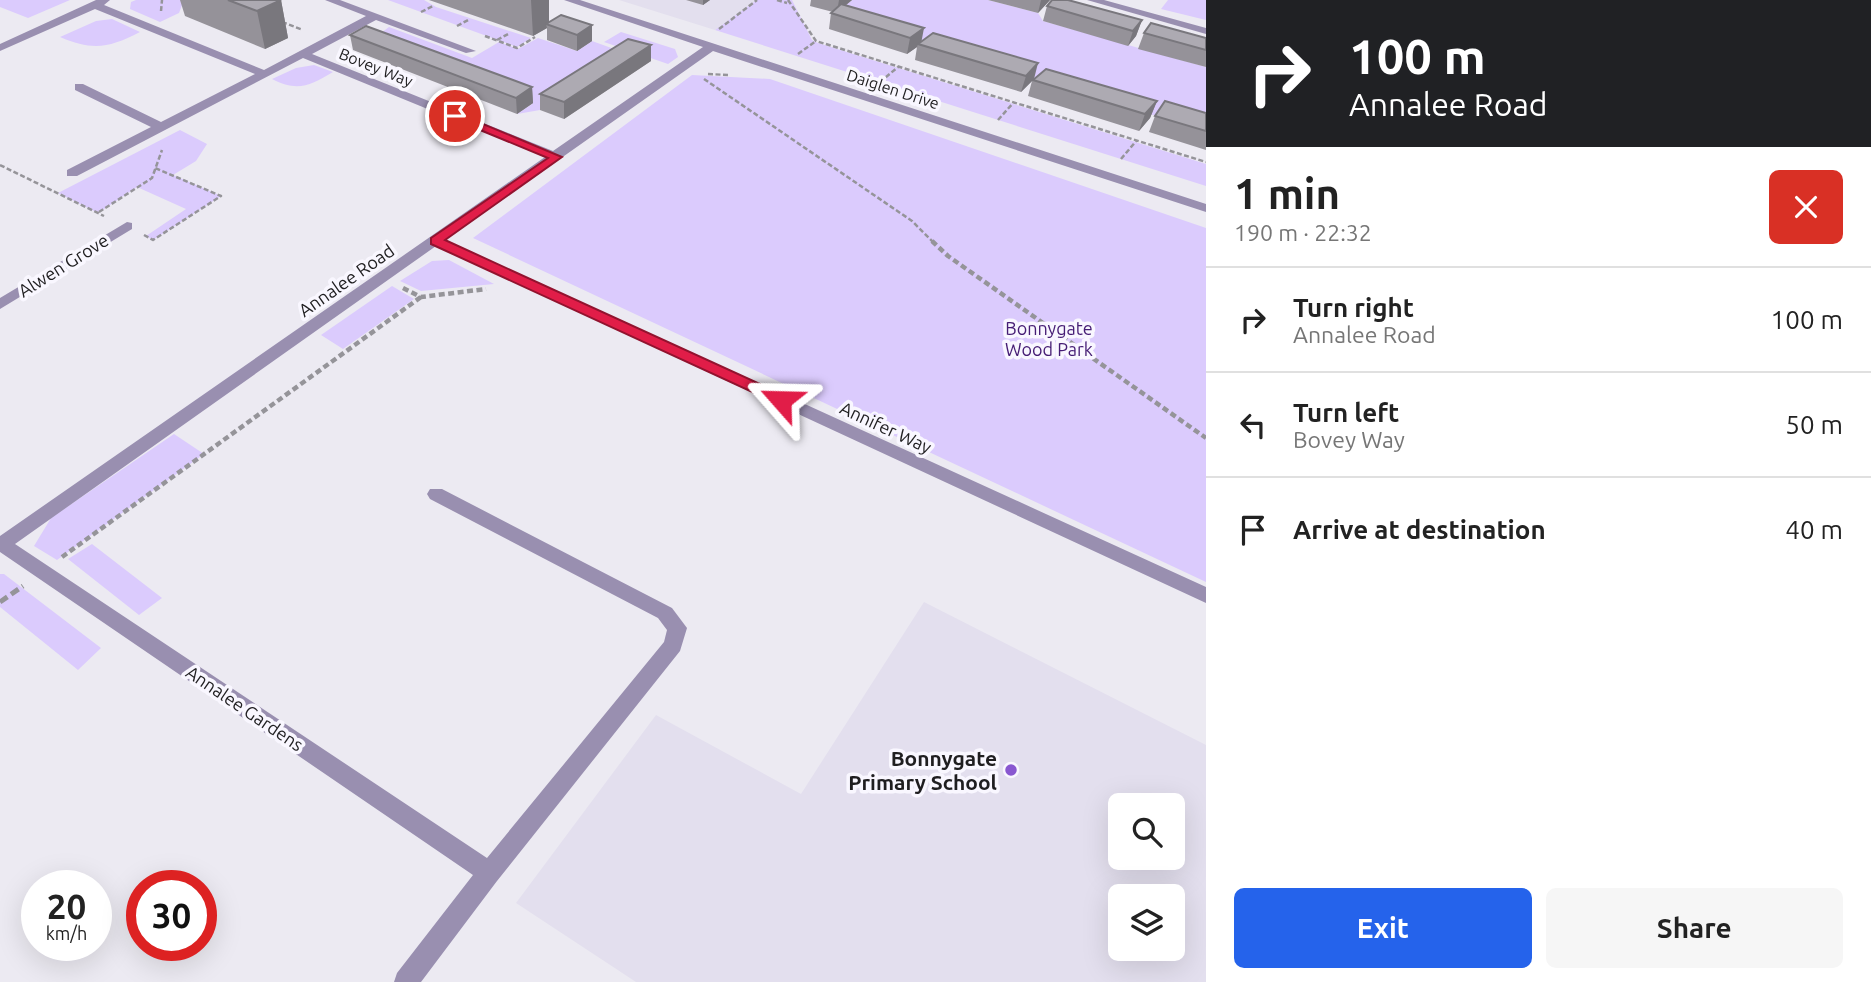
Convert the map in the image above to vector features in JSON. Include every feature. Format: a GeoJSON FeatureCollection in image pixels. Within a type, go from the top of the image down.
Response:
{"type":"FeatureCollection","features":[{"type":"Feature","properties":{"kind":"street"},"geometry":{"type":"LineString","coordinates":[[330,0],[470,51]]}},
{"type":"Feature","properties":{"kind":"street","name":"Daiglen Drive"},"geometry":{"type":"LineString","coordinates":[[569,0],[1206,208]]}},
{"type":"Feature","properties":{"kind":"street"},"geometry":{"type":"LineString","coordinates":[[1092,0],[1206,30]]}},
{"type":"Feature","properties":{"kind":"street"},"geometry":{"type":"LineString","coordinates":[[1141,13],[1153,0]]}},
{"type":"Feature","properties":{"kind":"street"},"geometry":{"type":"LineString","coordinates":[[0,48],[100,3],[264,74]]}},
{"type":"Feature","properties":{"kind":"street"},"geometry":{"type":"LineString","coordinates":[[72,173],[375,16]]}},
{"type":"Feature","properties":{"kind":"street","name":"Annalee Road"},"geometry":{"type":"LineString","coordinates":[[0,544],[712,46]]}},
{"type":"Feature","properties":{"kind":"street","name":"Bovey Way"},"geometry":{"type":"LineString","coordinates":[[303,54],[556,157]]}},
{"type":"Feature","properties":{"kind":"street"},"geometry":{"type":"LineString","coordinates":[[79,87],[161,127]]}},
{"type":"Feature","properties":{"kind":"street","name":"Alwen Grove"},"geometry":{"type":"LineString","coordinates":[[0,304],[127,226]]}},
{"type":"Feature","properties":{"kind":"street","name":"Annifer Way"},"geometry":{"type":"LineString","coordinates":[[436,241],[1206,595]]}},
{"type":"Feature","properties":{"kind":"street"},"geometry":{"type":"LineString","coordinates":[[406,982],[489,873],[673,645],[677,628],[665,613],[436,494]]}},
{"type":"Feature","properties":{"kind":"street","name":"Annalee Gardens"},"geometry":{"type":"LineString","coordinates":[[0,544],[489,873]]}},
{"type":"Feature","properties":{"kind":"path"},"geometry":{"type":"LineString","coordinates":[[692,40],[705,32],[715,32],[757,0]]}},
{"type":"Feature","properties":{"kind":"path"},"geometry":{"type":"LineString","coordinates":[[777,0],[788,1],[816,41],[1206,162]]}},
{"type":"Feature","properties":{"kind":"path"},"geometry":{"type":"LineString","coordinates":[[420,13],[433,6]]}},
{"type":"Feature","properties":{"kind":"path"},"geometry":{"type":"LineString","coordinates":[[272,18],[312,34]]}},
{"type":"Feature","properties":{"kind":"path"},"geometry":{"type":"LineString","coordinates":[[457,26],[470,19]]}},
{"type":"Feature","properties":{"kind":"path"},"geometry":{"type":"LineString","coordinates":[[272,27],[282,22]]}},
{"type":"Feature","properties":{"kind":"path"},"geometry":{"type":"LineString","coordinates":[[497,41],[510,33]]}},
{"type":"Feature","properties":{"kind":"path"},"geometry":{"type":"LineString","coordinates":[[793,58],[816,41]]}},
{"type":"Feature","properties":{"kind":"path"},"geometry":{"type":"LineString","coordinates":[[876,85],[898,66]]}},
{"type":"Feature","properties":{"kind":"path"},"geometry":{"type":"LineString","coordinates":[[697,74],[912,221],[948,256],[1206,438]]}},
{"type":"Feature","properties":{"kind":"path"},"geometry":{"type":"LineString","coordinates":[[995,123],[1014,102]]}},
{"type":"Feature","properties":{"kind":"path"},"geometry":{"type":"LineString","coordinates":[[98,213],[152,178],[166,137],[161,127]]}},
{"type":"Feature","properties":{"kind":"path"},"geometry":{"type":"LineString","coordinates":[[1118,163],[1137,140]]}},
{"type":"Feature","properties":{"kind":"path"},"geometry":{"type":"LineString","coordinates":[[0,165],[153,240],[222,197],[155,168]]}},
{"type":"Feature","properties":{"kind":"path"},"geometry":{"type":"LineString","coordinates":[[392,282],[421,297]]}},
{"type":"Feature","properties":{"kind":"path"},"geometry":{"type":"LineString","coordinates":[[57,561],[421,297],[488,289]]}},
{"type":"Feature","properties":{"kind":"path"},"geometry":{"type":"LineString","coordinates":[[0,602],[29,581]]}},
{"type":"Feature","properties":{"kind":"shaded area"},"geometry":{"type":"Polygon","coordinates":[[[619,0],[757,0],[715,30],[619,0]]]}},
{"type":"Feature","properties":{"kind":"shaded area","name":"Bonnygate Primary School"},"geometry":{"type":"Polygon","coordinates":[[[924,602],[1206,745],[1206,982],[636,982],[516,903],[656,715],[801,794],[924,602]]]}},
{"type":"Feature","properties":{"kind":"green space"},"geometry":{"type":"Polygon","coordinates":[[[0,0],[70,0],[28,18],[0,7],[0,0]]]}},
{"type":"Feature","properties":{"kind":"green space"},"geometry":{"type":"Polygon","coordinates":[[[184,0],[179,13],[160,22],[130,9],[131,2],[184,0]]]}},
{"type":"Feature","properties":{"kind":"green space"},"geometry":{"type":"Polygon","coordinates":[[[388,0],[424,0],[436,7],[531,38],[517,47],[388,0]]]}},
{"type":"Feature","properties":{"kind":"green space"},"geometry":{"type":"Polygon","coordinates":[[[757,0],[792,0],[812,40],[818,43],[1206,164],[1206,186],[715,30],[757,0]]]}},
{"type":"Feature","properties":{"kind":"green space"},"geometry":{"type":"Polygon","coordinates":[[[852,0],[988,0],[1038,13],[1043,21],[1206,67],[1206,131],[838,20],[837,12],[852,0]]]}},
{"type":"Feature","properties":{"kind":"green space"},"geometry":{"type":"Polygon","coordinates":[[[1168,0],[1206,0],[1206,20],[1161,9],[1168,0]]]}},
{"type":"Feature","properties":{"kind":"green space"},"geometry":{"type":"Polygon","coordinates":[[[112,19],[140,32],[101,46],[82,44],[60,37],[96,21],[112,19]]]}},
{"type":"Feature","properties":{"kind":"green space"},"geometry":{"type":"Polygon","coordinates":[[[389,27],[472,58],[499,42],[518,49],[538,38],[577,51],[592,41],[628,54],[540,110],[517,114],[532,104],[369,42],[389,27]]]}},
{"type":"Feature","properties":{"kind":"green space"},"geometry":{"type":"Polygon","coordinates":[[[621,32],[675,49],[678,57],[668,64],[604,42],[621,32]]]}},
{"type":"Feature","properties":{"kind":"green space"},"geometry":{"type":"Polygon","coordinates":[[[314,65],[333,72],[303,86],[289,85],[272,79],[296,68],[314,65]]]}},
{"type":"Feature","properties":{"kind":"green space","name":"Bonnygate Wood Park"},"geometry":{"type":"Polygon","coordinates":[[[692,75],[770,79],[1206,228],[1206,582],[473,238],[692,75]]]}},
{"type":"Feature","properties":{"kind":"green space"},"geometry":{"type":"Polygon","coordinates":[[[180,130],[207,144],[196,161],[173,175],[221,196],[153,240],[146,236],[186,209],[137,187],[98,213],[58,193],[180,130]]]}},
{"type":"Feature","properties":{"kind":"green space"},"geometry":{"type":"Polygon","coordinates":[[[449,260],[494,284],[421,291],[400,281],[432,261],[449,260]]]}},
{"type":"Feature","properties":{"kind":"green space"},"geometry":{"type":"Polygon","coordinates":[[[392,286],[414,299],[343,349],[321,335],[392,286]]]}},
{"type":"Feature","properties":{"kind":"green space"},"geometry":{"type":"Polygon","coordinates":[[[174,434],[204,454],[57,560],[34,546],[51,518],[174,434]]]}},
{"type":"Feature","properties":{"kind":"green space"},"geometry":{"type":"Polygon","coordinates":[[[92,544],[162,598],[139,615],[68,559],[92,544]]]}},
{"type":"Feature","properties":{"kind":"green space"},"geometry":{"type":"Polygon","coordinates":[[[0,574],[4,574],[101,648],[78,670],[0,607],[0,574]]]}},
{"type":"Feature","properties":{"kind":"building"},"geometry":{"type":"Polygon","coordinates":[[[228,0],[281,0],[257,11],[228,0]]]}},
{"type":"Feature","properties":{"kind":"building"},"geometry":{"type":"Polygon","coordinates":[[[1052,0],[1068,0],[1142,20],[1133,31],[1047,6],[1052,0]]]}},
{"type":"Feature","properties":{"kind":"building"},"geometry":{"type":"Polygon","coordinates":[[[841,4],[924,28],[910,38],[831,13],[841,4]]]}},
{"type":"Feature","properties":{"kind":"building"},"geometry":{"type":"Polygon","coordinates":[[[561,15],[592,25],[577,35],[546,24],[561,15]]]}},
{"type":"Feature","properties":{"kind":"building"},"geometry":{"type":"Polygon","coordinates":[[[1151,23],[1206,38],[1206,50],[1144,33],[1151,23]]]}},
{"type":"Feature","properties":{"kind":"building"},"geometry":{"type":"Polygon","coordinates":[[[366,26],[532,87],[516,98],[350,35],[366,26]]]}},
{"type":"Feature","properties":{"kind":"building"},"geometry":{"type":"Polygon","coordinates":[[[933,33],[1038,63],[1026,76],[918,44],[933,33]]]}},
{"type":"Feature","properties":{"kind":"building"},"geometry":{"type":"Polygon","coordinates":[[[628,39],[651,45],[564,102],[540,94],[628,39]]]}},
{"type":"Feature","properties":{"kind":"building"},"geometry":{"type":"Polygon","coordinates":[[[1046,69],[1157,101],[1145,114],[1033,80],[1046,69]]]}},
{"type":"Feature","properties":{"kind":"building"},"geometry":{"type":"Polygon","coordinates":[[[1165,101],[1206,113],[1206,131],[1155,116],[1165,101]]]}},
{"type":"Feature","properties":{"kind":"place","name":"Bonnygate Primary School"},"geometry":{"type":"Point","coordinates":[1011,770]}},
{"type":"Feature","properties":{"kind":"route"},"geometry":{"type":"LineString","coordinates":[[455,116],[556,157],[436,241],[781,400]]}}]}
